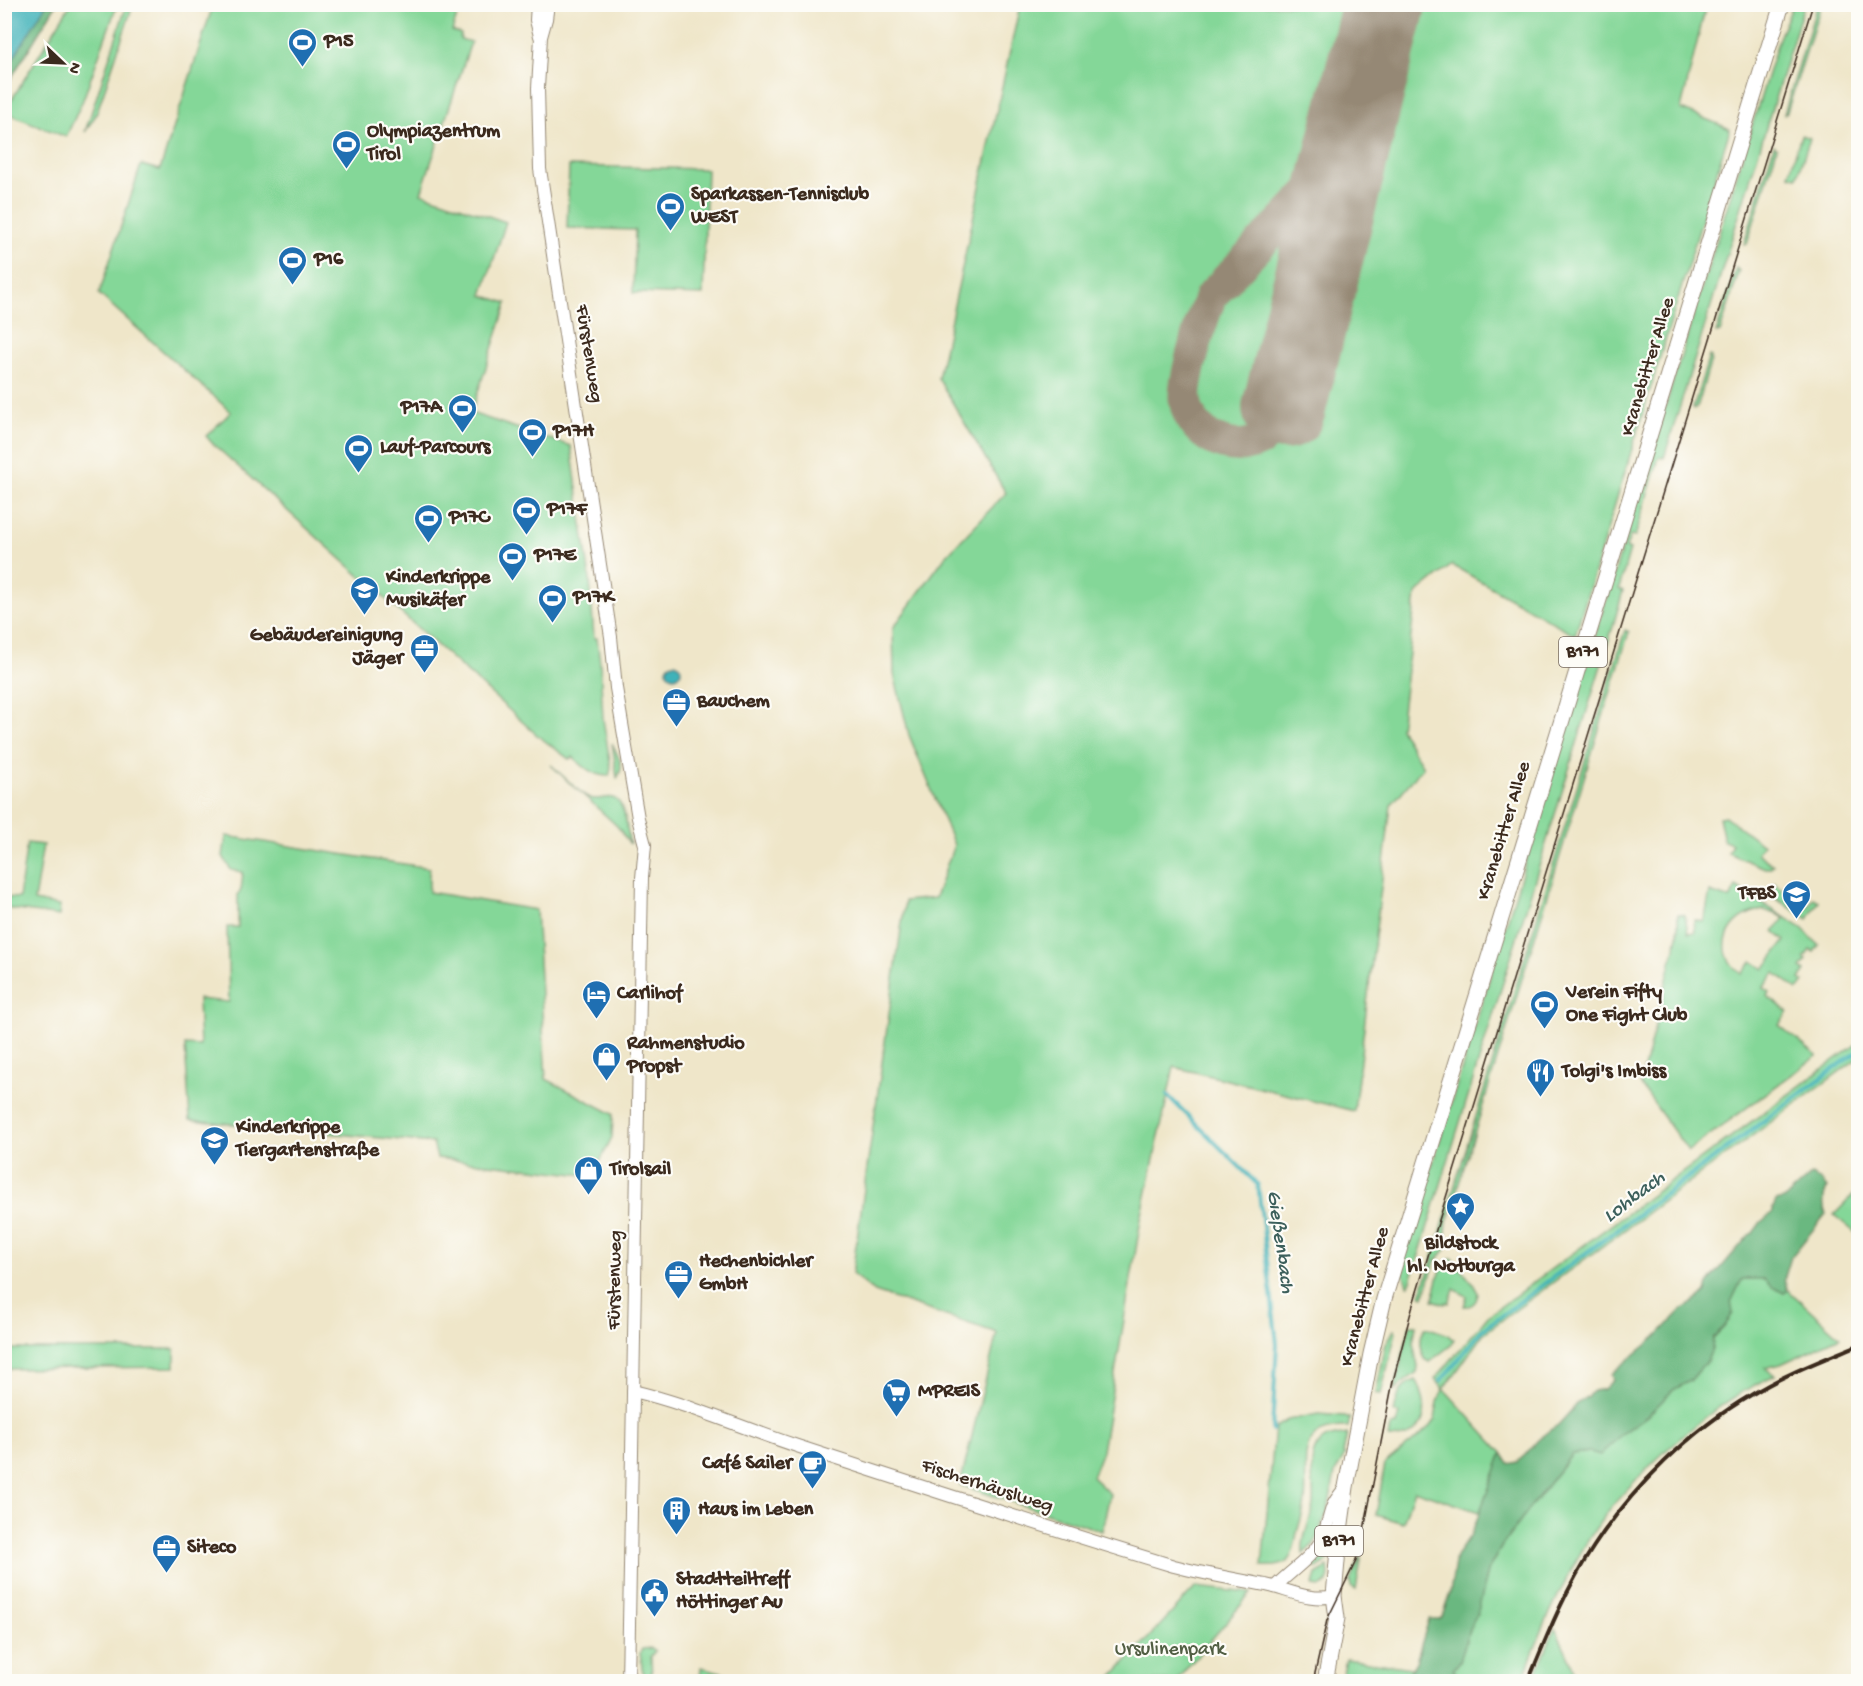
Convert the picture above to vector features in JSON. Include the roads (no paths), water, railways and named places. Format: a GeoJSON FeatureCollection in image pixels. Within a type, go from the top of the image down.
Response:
{"type":"FeatureCollection","features":[{"type":"Feature","properties":{"kind":"main road","name":"Kranebitter Allee"},"geometry":{"type":"LineString","coordinates":[[1325,1682],[1337,1618],[1334,1596],[1346,1487],[1372,1346],[1389,1280],[1782,4]]}},
{"type":"Feature","properties":{"kind":"street","name":"Fürstenweg"},"geometry":{"type":"LineString","coordinates":[[537,4],[536,20],[541,37]]}},
{"type":"Feature","properties":{"kind":"street","name":"Fürstenweg"},"geometry":{"type":"LineString","coordinates":[[548,4],[541,37],[538,88],[540,169],[611,637],[616,688],[638,818],[636,845],[642,878],[628,1682]]}},
{"type":"Feature","properties":{"kind":"street","name":"Fischerhäuslweg"},"geometry":{"type":"LineString","coordinates":[[633,1391],[656,1396],[795,1445],[1098,1543],[1200,1573],[1275,1587],[1323,1599],[1334,1596]]}},
{"type":"Feature","properties":{"kind":"street"},"geometry":{"type":"LineString","coordinates":[[1275,1587],[1287,1574],[1308,1558],[1319,1544],[1328,1526],[1332,1505],[1346,1487]]}},
{"type":"Feature","properties":{"kind":"water"},"geometry":{"type":"Polygon","coordinates":[[[4,5],[46,5],[5,72],[4,5]]]}},
{"type":"Feature","properties":{"kind":"water"},"geometry":{"type":"Polygon","coordinates":[[[674,663],[679,665],[681,670],[679,675],[674,677],[669,675],[667,670],[669,665],[674,663]]]}},
{"type":"Feature","properties":{"kind":"waterway","name":"Lohbach"},"geometry":{"type":"LineString","coordinates":[[1441,1381],[1482,1330],[1858,1051]]}},
{"type":"Feature","properties":{"kind":"waterway","name":"Gießenbach"},"geometry":{"type":"LineString","coordinates":[[1167,1095],[1258,1185],[1277,1344],[1272,1430]]}},
{"type":"Feature","properties":{"kind":"tram line"},"geometry":{"type":"LineString","coordinates":[[1313,1682],[1327,1620],[1355,1563],[1362,1540],[1393,1381],[1412,1308],[1813,4]]}},
{"type":"Feature","properties":{"kind":"railway"},"geometry":{"type":"LineString","coordinates":[[1528,1682],[1558,1612],[1584,1562],[1609,1524],[1664,1462],[1706,1425],[1751,1395],[1777,1380],[1858,1345]]}},
{"type":"Feature","properties":{"kind":"place","name":"P15"},"geometry":{"type":"Point","coordinates":[303,68]}},
{"type":"Feature","properties":{"kind":"place","name":"Olympiazentrum Tirol"},"geometry":{"type":"Point","coordinates":[346,170]}},
{"type":"Feature","properties":{"kind":"place","name":"Sparkassen-Tennisclub WEST"},"geometry":{"type":"Point","coordinates":[670,232]}},
{"type":"Feature","properties":{"kind":"place","name":"P16"},"geometry":{"type":"Point","coordinates":[293,286]}},
{"type":"Feature","properties":{"kind":"place","name":"P17A"},"geometry":{"type":"Point","coordinates":[463,434]}},
{"type":"Feature","properties":{"kind":"place","name":"P17H"},"geometry":{"type":"Point","coordinates":[532,458]}},
{"type":"Feature","properties":{"kind":"place","name":"Lauf-Parcours"},"geometry":{"type":"Point","coordinates":[359,474]}},
{"type":"Feature","properties":{"kind":"place","name":"P17F"},"geometry":{"type":"Point","coordinates":[526,536]}},
{"type":"Feature","properties":{"kind":"place","name":"P17C"},"geometry":{"type":"Point","coordinates":[428,544]}},
{"type":"Feature","properties":{"kind":"place","name":"P17E"},"geometry":{"type":"Point","coordinates":[513,582]}},
{"type":"Feature","properties":{"kind":"place","name":"Kinderkrippe Musikäfer"},"geometry":{"type":"Point","coordinates":[365,616]}},
{"type":"Feature","properties":{"kind":"place","name":"P17K"},"geometry":{"type":"Point","coordinates":[552,624]}},
{"type":"Feature","properties":{"kind":"place","name":"Gebäudereinigung Jäger"},"geometry":{"type":"Point","coordinates":[424,674]}},
{"type":"Feature","properties":{"kind":"place","name":"Bauchem"},"geometry":{"type":"Point","coordinates":[676,728]}},
{"type":"Feature","properties":{"kind":"place","name":"TFBS"},"geometry":{"type":"Point","coordinates":[1797,920]}},
{"type":"Feature","properties":{"kind":"place","name":"Carlihof"},"geometry":{"type":"Point","coordinates":[596,1020]}},
{"type":"Feature","properties":{"kind":"place","name":"Verein Fifty One Fight Club"},"geometry":{"type":"Point","coordinates":[1545,1030]}},
{"type":"Feature","properties":{"kind":"place","name":"Rahmenstudio Propst"},"geometry":{"type":"Point","coordinates":[606,1082]}},
{"type":"Feature","properties":{"kind":"place","name":"Tolgi's Imbiss"},"geometry":{"type":"Point","coordinates":[1541,1098]}},
{"type":"Feature","properties":{"kind":"place","name":"Kinderkrippe Tiergartenstraße"},"geometry":{"type":"Point","coordinates":[215,1166]}},
{"type":"Feature","properties":{"kind":"place","name":"Tirolsail"},"geometry":{"type":"Point","coordinates":[589,1196]}},
{"type":"Feature","properties":{"kind":"place","name":"Bildstock hl. Notburga"},"geometry":{"type":"Point","coordinates":[1461,1232]}},
{"type":"Feature","properties":{"kind":"place","name":"Hechenbichler GmbH"},"geometry":{"type":"Point","coordinates":[678,1300]}},
{"type":"Feature","properties":{"kind":"place","name":"MPREIS"},"geometry":{"type":"Point","coordinates":[897,1418]}},
{"type":"Feature","properties":{"kind":"place","name":"Café Sailer"},"geometry":{"type":"Point","coordinates":[813,1490]}},
{"type":"Feature","properties":{"kind":"place","name":"Haus im Leben"},"geometry":{"type":"Point","coordinates":[677,1536]}},
{"type":"Feature","properties":{"kind":"place","name":"Siteco"},"geometry":{"type":"Point","coordinates":[166,1574]}},
{"type":"Feature","properties":{"kind":"place","name":"Stadtteiltreff Höttinger Au"},"geometry":{"type":"Point","coordinates":[655,1618]}},
{"type":"Feature","properties":{"kind":"park label","name":"Ursulinenpark"},"geometry":{"type":"Point","coordinates":[1170,1650]}}]}
